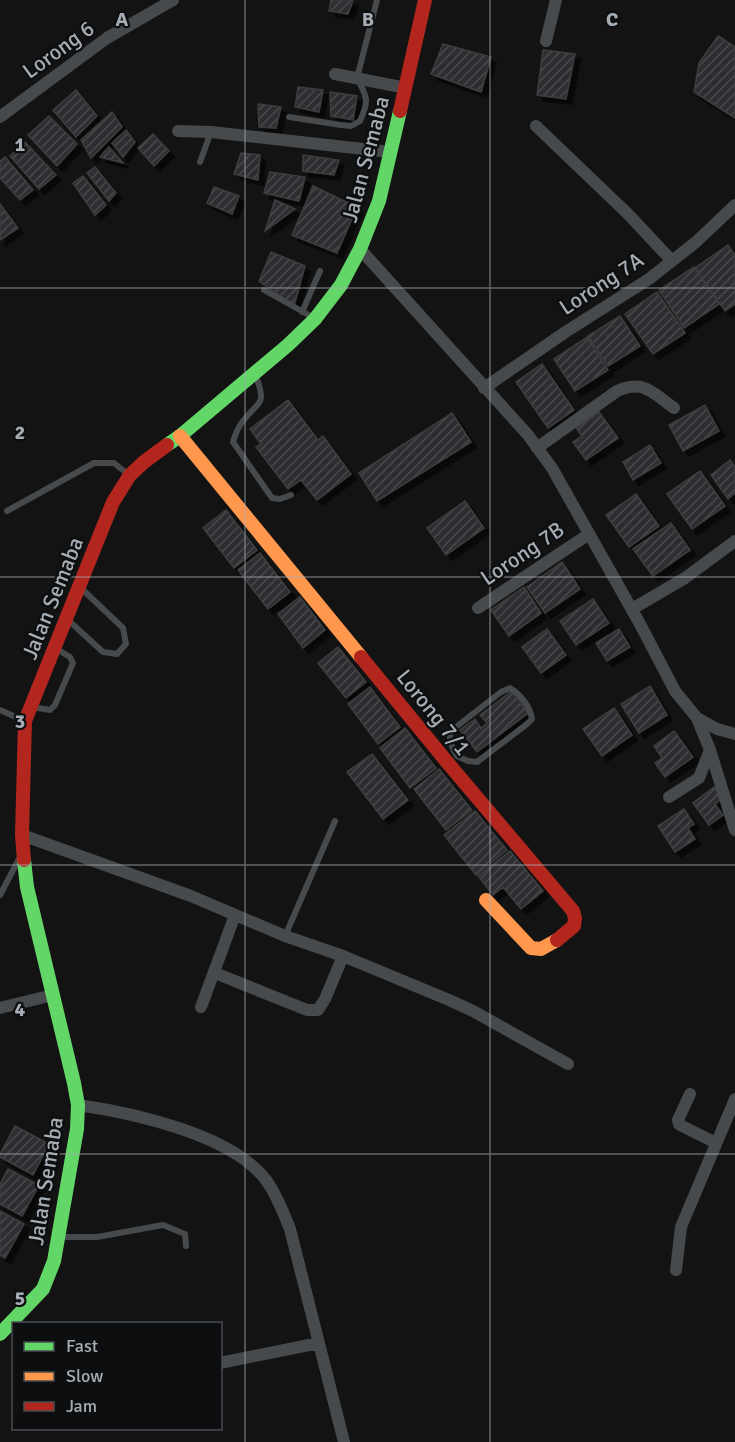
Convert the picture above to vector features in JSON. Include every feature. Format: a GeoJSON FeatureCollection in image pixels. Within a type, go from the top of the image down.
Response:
{"type":"FeatureCollection","features":[{"type":"Feature","properties":{"kind":"street","name":"Lorong 6"},"geometry":{"type":"LineString","coordinates":[[0,117],[107,38],[173,0]]}},
{"type":"Feature","properties":{"kind":"street","name":"Jalan Semaba"},"geometry":{"type":"LineString","coordinates":[[0,1334],[43,1288],[54,1261],[77,1129],[78,1105],[74,1083],[27,887],[22,835],[26,721],[30,707],[113,502],[130,475],[288,345],[308,315],[341,285],[360,249],[379,201],[425,0]]}},
{"type":"Feature","properties":{"kind":"street"},"geometry":{"type":"LineString","coordinates":[[546,41],[556,0]]}},
{"type":"Feature","properties":{"kind":"street"},"geometry":{"type":"LineString","coordinates":[[335,74],[406,88]]}},
{"type":"Feature","properties":{"kind":"street"},"geometry":{"type":"LineString","coordinates":[[536,126],[628,214],[672,261]]}},
{"type":"Feature","properties":{"kind":"street"},"geometry":{"type":"LineString","coordinates":[[178,131],[211,132],[390,152]]}},
{"type":"Feature","properties":{"kind":"street","name":"Lorong 7A"},"geometry":{"type":"LineString","coordinates":[[484,388],[567,331],[649,279],[696,242],[735,205]]}},
{"type":"Feature","properties":{"kind":"street"},"geometry":{"type":"LineString","coordinates":[[360,249],[528,435],[552,468],[632,609],[675,691],[697,718],[710,750],[735,830]]}},
{"type":"Feature","properties":{"kind":"street"},"geometry":{"type":"LineString","coordinates":[[537,448],[617,391],[629,386],[643,386],[674,408]]}},
{"type":"Feature","properties":{"kind":"street","name":"Lorong 7/1"},"geometry":{"type":"LineString","coordinates":[[180,436],[452,759],[573,911],[576,918],[568,932],[543,949],[531,948],[486,900]]}},
{"type":"Feature","properties":{"kind":"street","name":"Lorong 7B"},"geometry":{"type":"LineString","coordinates":[[478,608],[589,534]]}},
{"type":"Feature","properties":{"kind":"street"},"geometry":{"type":"LineString","coordinates":[[632,609],[685,578],[735,541]]}},
{"type":"Feature","properties":{"kind":"street"},"geometry":{"type":"LineString","coordinates":[[697,718],[717,729],[735,734]]}},
{"type":"Feature","properties":{"kind":"street"},"geometry":{"type":"LineString","coordinates":[[669,797],[699,778],[710,750]]}},
{"type":"Feature","properties":{"kind":"street"},"geometry":{"type":"LineString","coordinates":[[22,835],[191,896],[285,936],[343,956],[473,1011],[568,1064]]}},
{"type":"Feature","properties":{"kind":"street"},"geometry":{"type":"LineString","coordinates":[[201,1007],[235,915]]}},
{"type":"Feature","properties":{"kind":"street"},"geometry":{"type":"LineString","coordinates":[[215,973],[307,1010],[318,1010],[343,956]]}},
{"type":"Feature","properties":{"kind":"street"},"geometry":{"type":"LineString","coordinates":[[0,1008],[53,995]]}},
{"type":"Feature","properties":{"kind":"street"},"geometry":{"type":"LineString","coordinates":[[690,1094],[678,1120],[679,1124],[716,1143]]}},
{"type":"Feature","properties":{"kind":"street"},"geometry":{"type":"LineString","coordinates":[[676,1270],[681,1227],[735,1099]]}},
{"type":"Feature","properties":{"kind":"street"},"geometry":{"type":"LineString","coordinates":[[78,1105],[110,1110],[174,1126],[216,1144],[250,1163],[266,1180],[278,1200],[290,1229],[344,1442]]}},
{"type":"Feature","properties":{"kind":"street"},"geometry":{"type":"LineString","coordinates":[[222,1364],[319,1343]]}},
{"type":"Feature","properties":{"kind":"lane"},"geometry":{"type":"LineString","coordinates":[[289,117],[351,126],[360,122],[367,105],[365,92],[357,78],[377,0]]}},
{"type":"Feature","properties":{"kind":"lane"},"geometry":{"type":"LineString","coordinates":[[200,162],[211,132]]}},
{"type":"Feature","properties":{"kind":"lane"},"geometry":{"type":"LineString","coordinates":[[264,290],[308,315],[320,271]]}},
{"type":"Feature","properties":{"kind":"lane"},"geometry":{"type":"LineString","coordinates":[[255,373],[262,392],[259,405],[244,420],[233,442],[272,498],[280,499],[291,495]]}},
{"type":"Feature","properties":{"kind":"lane"},"geometry":{"type":"LineString","coordinates":[[7,511],[94,463],[114,463],[130,475]]}},
{"type":"Feature","properties":{"kind":"lane"},"geometry":{"type":"LineString","coordinates":[[66,618],[103,652],[117,654],[126,644],[123,628],[79,586]]}},
{"type":"Feature","properties":{"kind":"lane"},"geometry":{"type":"LineString","coordinates":[[30,707],[50,710],[55,705],[73,663],[70,657],[55,648]]}},
{"type":"Feature","properties":{"kind":"lane"},"geometry":{"type":"LineString","coordinates":[[510,688],[516,691],[530,710],[532,718],[527,724],[477,762],[452,759],[449,736],[452,730],[501,692],[510,688]]}},
{"type":"Feature","properties":{"kind":"lane"},"geometry":{"type":"LineString","coordinates":[[0,710],[26,721]]}},
{"type":"Feature","properties":{"kind":"lane"},"geometry":{"type":"LineString","coordinates":[[285,936],[335,821]]}},
{"type":"Feature","properties":{"kind":"lane"},"geometry":{"type":"LineString","coordinates":[[0,896],[24,851]]}},
{"type":"Feature","properties":{"kind":"lane"},"geometry":{"type":"LineString","coordinates":[[58,1237],[97,1238],[163,1225],[185,1234],[186,1246]]}},
{"type":"Feature","properties":{"kind":"building"},"geometry":{"type":"Polygon","coordinates":[[[331,0],[353,0],[348,14],[329,11],[331,0]]]}},
{"type":"Feature","properties":{"kind":"building"},"geometry":{"type":"Polygon","coordinates":[[[718,36],[735,47],[735,118],[694,92],[699,63],[718,36]]]}},
{"type":"Feature","properties":{"kind":"building"},"geometry":{"type":"Polygon","coordinates":[[[443,44],[491,57],[481,92],[431,74],[443,44]]]}},
{"type":"Feature","properties":{"kind":"building"},"geometry":{"type":"Polygon","coordinates":[[[543,50],[575,54],[566,99],[537,95],[543,50]]]}},
{"type":"Feature","properties":{"kind":"building"},"geometry":{"type":"Polygon","coordinates":[[[298,87],[323,90],[319,112],[295,107],[298,87]]]}},
{"type":"Feature","properties":{"kind":"building"},"geometry":{"type":"Polygon","coordinates":[[[76,90],[97,116],[76,137],[53,110],[76,90]]]}},
{"type":"Feature","properties":{"kind":"building"},"geometry":{"type":"Polygon","coordinates":[[[330,92],[357,96],[353,120],[331,116],[330,92]]]}},
{"type":"Feature","properties":{"kind":"building"},"geometry":{"type":"Polygon","coordinates":[[[258,104],[281,107],[276,128],[259,127],[258,104]]]}},
{"type":"Feature","properties":{"kind":"building"},"geometry":{"type":"Polygon","coordinates":[[[112,112],[122,127],[91,158],[81,140],[112,112]]]}},
{"type":"Feature","properties":{"kind":"building"},"geometry":{"type":"Polygon","coordinates":[[[49,116],[77,144],[57,166],[28,135],[49,116]]]}},
{"type":"Feature","properties":{"kind":"building"},"geometry":{"type":"Polygon","coordinates":[[[126,130],[135,142],[123,157],[112,143],[126,130]]]}},
{"type":"Feature","properties":{"kind":"building"},"geometry":{"type":"Polygon","coordinates":[[[153,134],[169,151],[154,166],[138,148],[153,134]]]}},
{"type":"Feature","properties":{"kind":"building"},"geometry":{"type":"Polygon","coordinates":[[[25,142],[56,175],[39,189],[10,156],[25,142]]]}},
{"type":"Feature","properties":{"kind":"building"},"geometry":{"type":"Polygon","coordinates":[[[109,147],[123,163],[100,157],[109,147]]]}},
{"type":"Feature","properties":{"kind":"building"},"geometry":{"type":"Polygon","coordinates":[[[241,153],[260,155],[258,180],[234,174],[241,153]]]}},
{"type":"Feature","properties":{"kind":"building"},"geometry":{"type":"Polygon","coordinates":[[[303,155],[339,160],[334,175],[303,171],[303,155]]]}},
{"type":"Feature","properties":{"kind":"building"},"geometry":{"type":"Polygon","coordinates":[[[5,157],[33,190],[20,200],[0,178],[0,161],[5,157]]]}},
{"type":"Feature","properties":{"kind":"building"},"geometry":{"type":"Polygon","coordinates":[[[95,167],[116,193],[109,201],[87,173],[95,167]]]}},
{"type":"Feature","properties":{"kind":"building"},"geometry":{"type":"Polygon","coordinates":[[[270,172],[305,177],[299,201],[264,193],[270,172]]]}},
{"type":"Feature","properties":{"kind":"building"},"geometry":{"type":"Polygon","coordinates":[[[83,176],[106,205],[95,215],[73,183],[83,176]]]}},
{"type":"Feature","properties":{"kind":"building"},"geometry":{"type":"Polygon","coordinates":[[[313,186],[357,207],[337,253],[292,235],[313,186]]]}},
{"type":"Feature","properties":{"kind":"building"},"geometry":{"type":"Polygon","coordinates":[[[214,187],[239,196],[232,214],[207,203],[214,187]]]}},
{"type":"Feature","properties":{"kind":"building"},"geometry":{"type":"Polygon","coordinates":[[[275,200],[295,209],[265,231],[275,200]]]}},
{"type":"Feature","properties":{"kind":"building"},"geometry":{"type":"Polygon","coordinates":[[[0,204],[18,228],[0,240],[0,204]]]}},
{"type":"Feature","properties":{"kind":"building"},"geometry":{"type":"Polygon","coordinates":[[[728,245],[735,255],[735,304],[725,311],[695,268],[728,245]]]}},
{"type":"Feature","properties":{"kind":"building"},"geometry":{"type":"Polygon","coordinates":[[[271,252],[305,266],[294,306],[259,281],[271,252]]]}},
{"type":"Feature","properties":{"kind":"building"},"geometry":{"type":"Polygon","coordinates":[[[694,267],[719,304],[684,328],[659,290],[694,267]]]}},
{"type":"Feature","properties":{"kind":"building"},"geometry":{"type":"Polygon","coordinates":[[[657,292],[685,333],[653,354],[625,314],[657,292]]]}},
{"type":"Feature","properties":{"kind":"building"},"geometry":{"type":"Polygon","coordinates":[[[620,316],[640,346],[608,366],[588,336],[620,316]]]}},
{"type":"Feature","properties":{"kind":"building"},"geometry":{"type":"Polygon","coordinates":[[[587,337],[608,370],[575,391],[554,359],[587,337]]]}},
{"type":"Feature","properties":{"kind":"building"},"geometry":{"type":"Polygon","coordinates":[[[542,364],[574,410],[548,428],[516,382],[542,364]]]}},
{"type":"Feature","properties":{"kind":"building"},"geometry":{"type":"Polygon","coordinates":[[[288,400],[318,440],[323,436],[351,474],[317,500],[301,480],[288,489],[256,447],[261,444],[250,429],[288,400]]]}},
{"type":"Feature","properties":{"kind":"building"},"geometry":{"type":"Polygon","coordinates":[[[705,405],[719,431],[683,451],[669,425],[705,405]]]}},
{"type":"Feature","properties":{"kind":"building"},"geometry":{"type":"Polygon","coordinates":[[[599,412],[618,438],[586,460],[573,442],[582,436],[576,428],[599,412]]]}},
{"type":"Feature","properties":{"kind":"building"},"geometry":{"type":"Polygon","coordinates":[[[452,413],[471,442],[377,501],[359,473],[452,413]]]}},
{"type":"Feature","properties":{"kind":"building"},"geometry":{"type":"Polygon","coordinates":[[[650,445],[661,463],[633,480],[623,462],[650,445]]]}},
{"type":"Feature","properties":{"kind":"building"},"geometry":{"type":"Polygon","coordinates":[[[730,460],[735,467],[735,493],[728,499],[711,475],[730,460]]]}},
{"type":"Feature","properties":{"kind":"building"},"geometry":{"type":"Polygon","coordinates":[[[700,471],[725,506],[692,529],[667,494],[700,471]]]}},
{"type":"Feature","properties":{"kind":"building"},"geometry":{"type":"Polygon","coordinates":[[[636,494],[659,526],[629,547],[606,515],[636,494]]]}},
{"type":"Feature","properties":{"kind":"building"},"geometry":{"type":"Polygon","coordinates":[[[465,501],[484,528],[446,555],[427,528],[465,501]]]}},
{"type":"Feature","properties":{"kind":"building"},"geometry":{"type":"Polygon","coordinates":[[[226,510],[257,550],[234,568],[203,528],[226,510]]]}},
{"type":"Feature","properties":{"kind":"building"},"geometry":{"type":"Polygon","coordinates":[[[671,523],[690,550],[653,576],[633,549],[671,523]]]}},
{"type":"Feature","properties":{"kind":"building"},"geometry":{"type":"Polygon","coordinates":[[[260,553],[290,592],[268,609],[238,570],[260,553]]]}},
{"type":"Feature","properties":{"kind":"building"},"geometry":{"type":"Polygon","coordinates":[[[562,562],[580,589],[545,613],[527,587],[562,562]]]}},
{"type":"Feature","properties":{"kind":"building"},"geometry":{"type":"Polygon","coordinates":[[[524,587],[541,613],[509,636],[491,610],[524,587]]]}},
{"type":"Feature","properties":{"kind":"building"},"geometry":{"type":"Polygon","coordinates":[[[300,597],[325,630],[303,648],[278,614],[300,597]]]}},
{"type":"Feature","properties":{"kind":"building"},"geometry":{"type":"Polygon","coordinates":[[[593,599],[609,623],[576,645],[560,621],[593,599]]]}},
{"type":"Feature","properties":{"kind":"building"},"geometry":{"type":"Polygon","coordinates":[[[547,629],[566,655],[541,673],[522,647],[547,629]]]}},
{"type":"Feature","properties":{"kind":"building"},"geometry":{"type":"Polygon","coordinates":[[[619,629],[630,647],[607,661],[596,643],[619,629]]]}},
{"type":"Feature","properties":{"kind":"building"},"geometry":{"type":"Polygon","coordinates":[[[338,647],[366,682],[346,698],[318,663],[338,647]]]}},
{"type":"Feature","properties":{"kind":"building"},"geometry":{"type":"Polygon","coordinates":[[[650,686],[667,715],[639,733],[621,704],[650,686]]]}},
{"type":"Feature","properties":{"kind":"building"},"geometry":{"type":"Polygon","coordinates":[[[370,687],[400,727],[378,744],[348,704],[370,687]]]}},
{"type":"Feature","properties":{"kind":"building"},"geometry":{"type":"Polygon","coordinates":[[[512,691],[528,713],[477,752],[460,730],[475,719],[481,728],[487,723],[480,715],[512,691]]]}},
{"type":"Feature","properties":{"kind":"building"},"geometry":{"type":"Polygon","coordinates":[[[614,708],[632,735],[602,756],[583,729],[614,708]]]}},
{"type":"Feature","properties":{"kind":"building"},"geometry":{"type":"Polygon","coordinates":[[[405,728],[436,768],[410,788],[380,748],[405,728]]]}},
{"type":"Feature","properties":{"kind":"building"},"geometry":{"type":"Polygon","coordinates":[[[674,731],[693,757],[665,777],[655,763],[662,758],[654,746],[674,731]]]}},
{"type":"Feature","properties":{"kind":"building"},"geometry":{"type":"Polygon","coordinates":[[[372,754],[408,800],[383,819],[347,772],[372,754]]]}},
{"type":"Feature","properties":{"kind":"building"},"geometry":{"type":"Polygon","coordinates":[[[439,769],[472,810],[446,830],[414,789],[439,769]]]}},
{"type":"Feature","properties":{"kind":"building"},"geometry":{"type":"Polygon","coordinates":[[[714,787],[722,799],[715,804],[723,815],[709,825],[693,803],[714,787]]]}},
{"type":"Feature","properties":{"kind":"building"},"geometry":{"type":"Polygon","coordinates":[[[684,809],[694,824],[688,828],[695,839],[675,852],[658,826],[684,809]]]}},
{"type":"Feature","properties":{"kind":"building"},"geometry":{"type":"Polygon","coordinates":[[[475,811],[507,850],[476,875],[444,835],[475,811]]]}},
{"type":"Feature","properties":{"kind":"building"},"geometry":{"type":"Polygon","coordinates":[[[510,851],[543,891],[521,909],[503,887],[493,895],[478,876],[510,851]]]}},
{"type":"Feature","properties":{"kind":"building"},"geometry":{"type":"Polygon","coordinates":[[[15,1126],[49,1144],[33,1175],[0,1157],[15,1126]]]}},
{"type":"Feature","properties":{"kind":"building"},"geometry":{"type":"Polygon","coordinates":[[[8,1169],[39,1185],[22,1216],[0,1204],[0,1184],[8,1169]]]}},
{"type":"Feature","properties":{"kind":"building"},"geometry":{"type":"Polygon","coordinates":[[[0,1211],[24,1224],[5,1258],[0,1255],[0,1211]]]}},
{"type":"Feature","properties":{"kind":"traffic: fast"},"geometry":{"type":"LineString","coordinates":[[167,445],[288,345],[315,319],[341,285],[360,249],[379,201],[400,111]]}},
{"type":"Feature","properties":{"kind":"traffic: fast"},"geometry":{"type":"LineString","coordinates":[[0,1334],[43,1289],[54,1261],[77,1129],[78,1105],[74,1083],[27,887],[24,860]]}},
{"type":"Feature","properties":{"kind":"traffic: slow"},"geometry":{"type":"LineString","coordinates":[[180,436],[361,657]]}},
{"type":"Feature","properties":{"kind":"traffic: slow"},"geometry":{"type":"LineString","coordinates":[[486,900],[531,948],[541,949],[557,940]]}},
{"type":"Feature","properties":{"kind":"traffic: jam"},"geometry":{"type":"LineString","coordinates":[[400,111],[425,0]]}},
{"type":"Feature","properties":{"kind":"traffic: jam"},"geometry":{"type":"LineString","coordinates":[[24,860],[22,835],[25,721],[113,502],[130,475],[167,445]]}},
{"type":"Feature","properties":{"kind":"traffic: jam"},"geometry":{"type":"LineString","coordinates":[[361,657],[573,911],[574,926],[557,940]]}}]}
